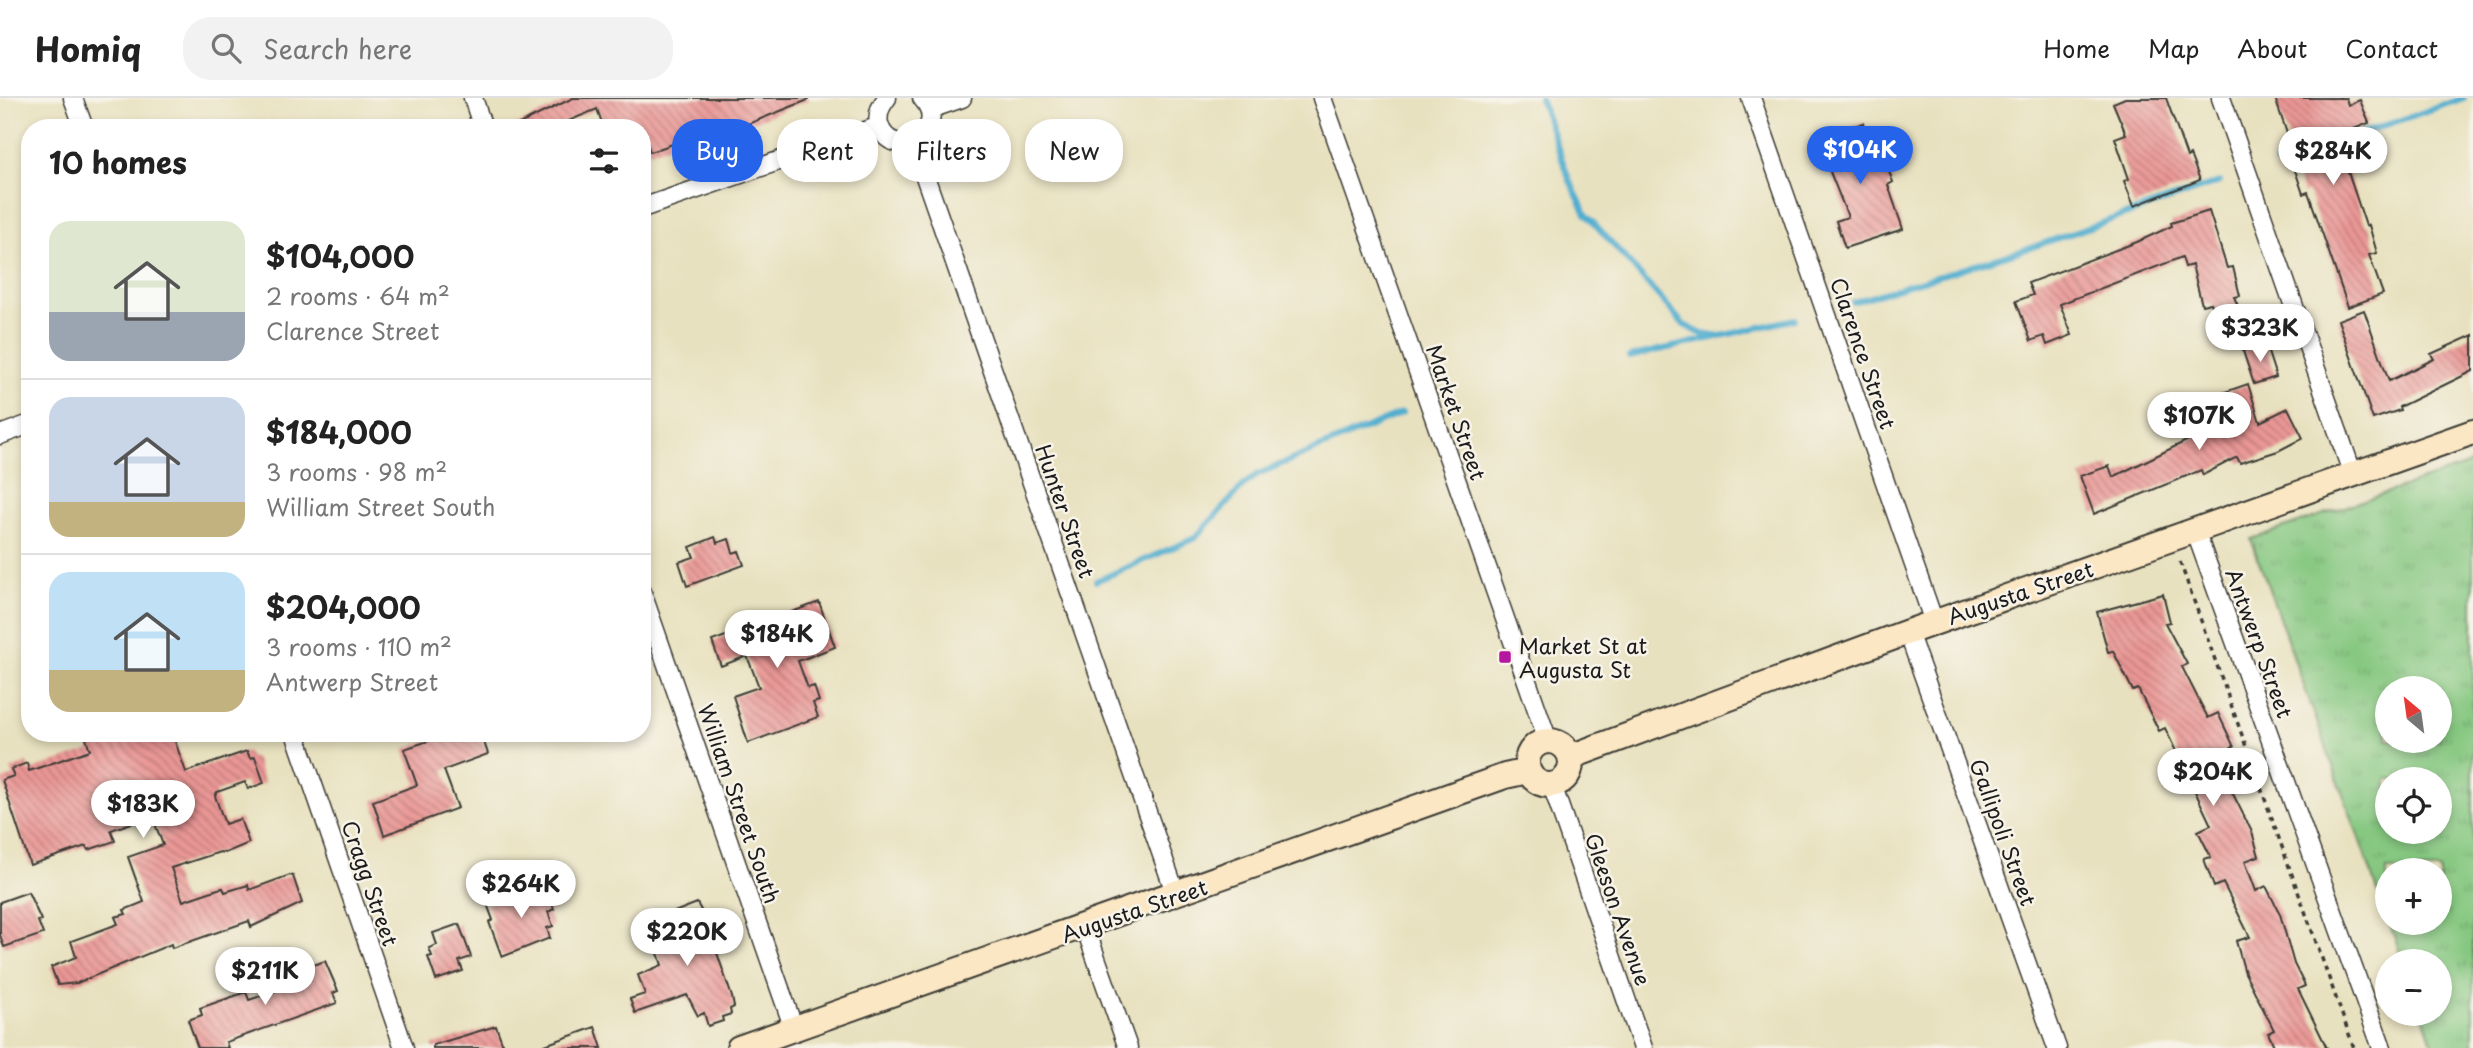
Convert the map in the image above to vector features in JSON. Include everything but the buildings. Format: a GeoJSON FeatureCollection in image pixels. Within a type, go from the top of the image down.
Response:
{"type":"FeatureCollection","features":[{"type":"Feature","properties":{"kind":"street"},"geometry":{"type":"LineString","coordinates":[[73,98],[80,119]]}},
{"type":"Feature","properties":{"kind":"street"},"geometry":{"type":"LineString","coordinates":[[473,98],[480,119]]}},
{"type":"Feature","properties":{"kind":"street"},"geometry":{"type":"LineString","coordinates":[[887,98],[879,110],[880,126],[884,134],[892,139]]}},
{"type":"Feature","properties":{"kind":"street"},"geometry":{"type":"LineString","coordinates":[[926,104],[962,98]]}},
{"type":"Feature","properties":{"kind":"street","name":"Market Street"},"geometry":{"type":"LineString","coordinates":[[1322,98],[1548,741]]}},
{"type":"Feature","properties":{"kind":"street","name":"Clarence Street"},"geometry":{"type":"LineString","coordinates":[[1751,98],[1934,622]]}},
{"type":"Feature","properties":{"kind":"street"},"geometry":{"type":"LineString","coordinates":[[2221,98],[2353,475]]}},
{"type":"Feature","properties":{"kind":"street"},"geometry":{"type":"LineString","coordinates":[[651,205],[880,126]]}},
{"type":"Feature","properties":{"kind":"street","name":"Hunter Street"},"geometry":{"type":"LineString","coordinates":[[927,182],[1176,895]]}},
{"type":"Feature","properties":{"kind":"street"},"geometry":{"type":"LineString","coordinates":[[0,435],[21,427]]}},
{"type":"Feature","properties":{"kind":"street","name":"Augusta Street"},"geometry":{"type":"LineString","coordinates":[[1570,757],[1934,622],[2473,432]]}},
{"type":"Feature","properties":{"kind":"street","name":"Antwerp Street"},"geometry":{"type":"LineString","coordinates":[[2195,530],[2382,1048]]}},
{"type":"Feature","properties":{"kind":"street","name":"William Street South"},"geometry":{"type":"LineString","coordinates":[[651,619],[794,1029]]}},
{"type":"Feature","properties":{"kind":"street","name":"Gallipoli Street"},"geometry":{"type":"LineString","coordinates":[[1908,632],[2057,1048]]}},
{"type":"Feature","properties":{"kind":"street"},"geometry":{"type":"LineString","coordinates":[[1548,741],[1562,746],[1570,757],[1569,772],[1559,783],[1552,785],[1540,784],[1528,771],[1529,754],[1536,745],[1548,741]]}},
{"type":"Feature","properties":{"kind":"street","name":"Cragg Street"},"geometry":{"type":"LineString","coordinates":[[298,742],[404,1048]]}},
{"type":"Feature","properties":{"kind":"street","name":"Augusta Street"},"geometry":{"type":"LineString","coordinates":[[739,1048],[1505,776],[1528,771]]}},
{"type":"Feature","properties":{"kind":"street","name":"Gleeson Avenue"},"geometry":{"type":"LineString","coordinates":[[1552,785],[1643,1048]]}},
{"type":"Feature","properties":{"kind":"street"},"geometry":{"type":"LineString","coordinates":[[1085,927],[1128,1048]]}},
{"type":"Feature","properties":{"kind":"path"},"geometry":{"type":"LineString","coordinates":[[2180,562],[2354,1048]]}},
{"type":"Feature","properties":{"kind":"green space"},"geometry":{"type":"Polygon","coordinates":[[[2473,463],[2473,1048],[2434,1048],[2426,1026],[2452,1026],[2452,949],[2399,949],[2394,935],[2452,935],[2452,858],[2375,858],[2375,883],[2251,539],[2473,463]]]}},
{"type":"Feature","properties":{"kind":"waterway"},"geometry":{"type":"LineString","coordinates":[[1540,98],[1569,179],[1586,214],[1684,325],[1702,334],[1720,337]]}},
{"type":"Feature","properties":{"kind":"waterway"},"geometry":{"type":"LineString","coordinates":[[2331,144],[2464,98]]}},
{"type":"Feature","properties":{"kind":"waterway"},"geometry":{"type":"LineString","coordinates":[[2276,163],[2300,154]]}},
{"type":"Feature","properties":{"kind":"waterway"},"geometry":{"type":"LineString","coordinates":[[1853,302],[2024,250],[2220,182]]}},
{"type":"Feature","properties":{"kind":"waterway"},"geometry":{"type":"LineString","coordinates":[[1629,357],[1795,319]]}},
{"type":"Feature","properties":{"kind":"waterway"},"geometry":{"type":"LineString","coordinates":[[1096,581],[1195,538],[1245,484],[1258,474],[1402,413]]}},
{"type":"Feature","properties":{"kind":"place","name":"Market St at Augusta St"},"geometry":{"type":"Point","coordinates":[1505,657]}}]}
